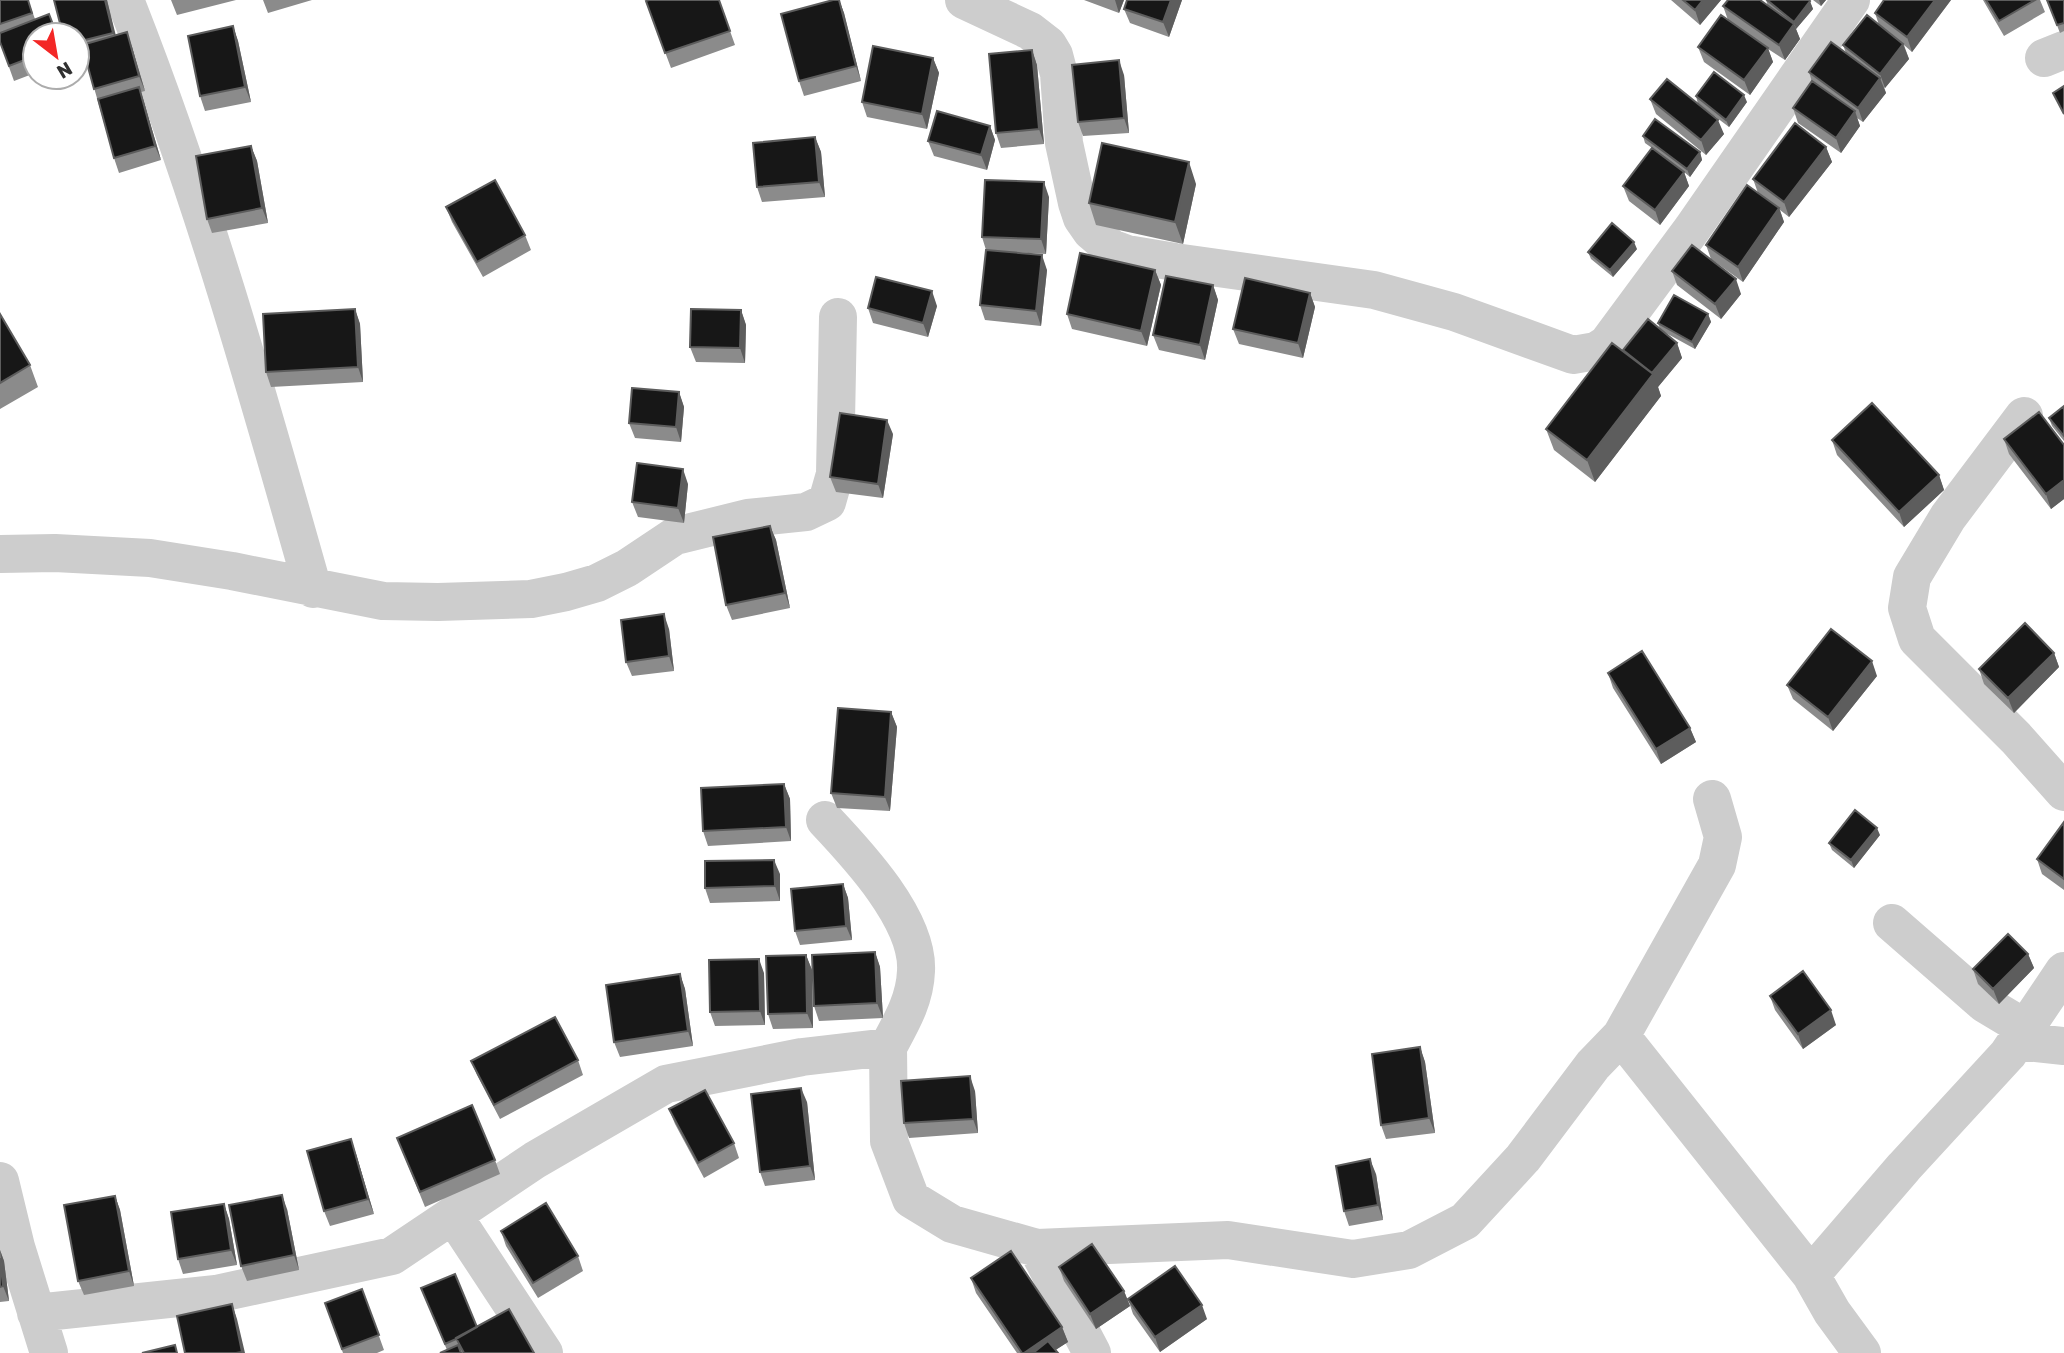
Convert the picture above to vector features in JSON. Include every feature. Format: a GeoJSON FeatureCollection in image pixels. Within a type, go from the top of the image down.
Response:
{"type":"FeatureCollection","features":[{"type":"Feature","properties":{"kind":"street"},"geometry":{"type":"LineString","coordinates":[[125,0],[152,69],[241,336],[313,589]]}},
{"type":"Feature","properties":{"kind":"street"},"geometry":{"type":"LineString","coordinates":[[964,0],[1030,31],[1048,45],[1054,55],[1059,74],[1064,143],[1077,203],[1091,231],[1111,248],[1127,254],[1175,262],[1374,289],[1454,312],[1573,355],[1596,351],[1607,345],[1692,229],[1851,0]]}},
{"type":"Feature","properties":{"kind":"street"},"geometry":{"type":"LineString","coordinates":[[0,554],[55,553],[150,558],[383,601],[531,599],[566,592],[597,583],[627,568],[675,536],[748,518],[806,512],[827,502],[835,474],[838,317]]}},
{"type":"Feature","properties":{"kind":"street"},"geometry":{"type":"LineString","coordinates":[[2024,416],[1948,517],[1912,577],[1907,608],[1917,639],[2016,738],[2064,792]]}},
{"type":"Feature","properties":{"kind":"street"},"geometry":{"type":"LineString","coordinates":[[825,820],[883,888],[902,919],[912,944],[917,970],[909,1009],[888,1047],[889,1141],[911,1199],[952,1224],[1037,1248],[1228,1240],[1353,1259],[1409,1250],[1465,1221],[1523,1158],[1593,1065],[1621,1036],[1717,864],[1723,837],[1712,799]]}},
{"type":"Feature","properties":{"kind":"street"},"geometry":{"type":"LineString","coordinates":[[1892,923],[2020,1035],[2064,1046]]}},
{"type":"Feature","properties":{"kind":"street"},"geometry":{"type":"LineString","coordinates":[[1811,1275],[1903,1167],[2008,1054],[2064,971]]}},
{"type":"Feature","properties":{"kind":"street"},"geometry":{"type":"LineString","coordinates":[[1621,1036],[1811,1275],[1832,1312],[1862,1353]]}},
{"type":"Feature","properties":{"kind":"street"},"geometry":{"type":"LineString","coordinates":[[36,1313],[216,1294],[392,1256],[536,1160],[666,1084],[802,1057],[888,1047]]}},
{"type":"Feature","properties":{"kind":"street"},"geometry":{"type":"LineString","coordinates":[[0,1181],[16,1247],[49,1353]]}},
{"type":"Feature","properties":{"kind":"street"},"geometry":{"type":"LineString","coordinates":[[453,1215],[544,1353]]}},
{"type":"Feature","properties":{"kind":"street"},"geometry":{"type":"LineString","coordinates":[[1037,1248],[1092,1353]]}},
{"type":"Feature","properties":{"kind":"building"},"geometry":{"type":"Polygon","coordinates":[[[0,0],[28,0],[32,13],[0,24],[0,0]]]}},
{"type":"Feature","properties":{"kind":"building"},"geometry":{"type":"Polygon","coordinates":[[[54,0],[105,0],[113,33],[91,38],[91,21],[59,21],[54,0]]]}},
{"type":"Feature","properties":{"kind":"building"},"geometry":{"type":"Polygon","coordinates":[[[719,0],[730,31],[665,53],[646,1],[719,0]]]}},
{"type":"Feature","properties":{"kind":"building"},"geometry":{"type":"Polygon","coordinates":[[[839,0],[856,66],[799,81],[781,14],[839,0]]]}},
{"type":"Feature","properties":{"kind":"building"},"geometry":{"type":"Polygon","coordinates":[[[1127,0],[1171,0],[1163,22],[1124,9],[1127,0]]]}},
{"type":"Feature","properties":{"kind":"building"},"geometry":{"type":"Polygon","coordinates":[[[1683,0],[1703,0],[1695,10],[1683,0]]]}},
{"type":"Feature","properties":{"kind":"building"},"geometry":{"type":"Polygon","coordinates":[[[1728,0],[1760,0],[1794,24],[1779,45],[1723,6],[1728,0]]]}},
{"type":"Feature","properties":{"kind":"building"},"geometry":{"type":"Polygon","coordinates":[[[1767,0],[1809,0],[1810,1],[1794,22],[1767,0]]]}},
{"type":"Feature","properties":{"kind":"building"},"geometry":{"type":"Polygon","coordinates":[[[1884,0],[1935,0],[1907,37],[1875,13],[1884,0]]]}},
{"type":"Feature","properties":{"kind":"building"},"geometry":{"type":"Polygon","coordinates":[[[1986,0],[2035,0],[1999,21],[1986,0]]]}},
{"type":"Feature","properties":{"kind":"building"},"geometry":{"type":"Polygon","coordinates":[[[2047,0],[2064,0],[2064,23],[2057,25],[2047,0]]]}},
{"type":"Feature","properties":{"kind":"building"},"geometry":{"type":"Polygon","coordinates":[[[49,14],[52,21],[31,21],[49,14]]]}},
{"type":"Feature","properties":{"kind":"building"},"geometry":{"type":"Polygon","coordinates":[[[1721,15],[1768,48],[1744,80],[1698,47],[1721,15]]]}},
{"type":"Feature","properties":{"kind":"building"},"geometry":{"type":"Polygon","coordinates":[[[1867,15],[1903,44],[1880,74],[1843,45],[1867,15]]]}},
{"type":"Feature","properties":{"kind":"building"},"geometry":{"type":"Polygon","coordinates":[[[21,25],[21,61],[9,66],[0,42],[0,33],[21,25]]]}},
{"type":"Feature","properties":{"kind":"building"},"geometry":{"type":"Polygon","coordinates":[[[233,26],[245,87],[200,96],[188,36],[233,26]]]}},
{"type":"Feature","properties":{"kind":"building"},"geometry":{"type":"Polygon","coordinates":[[[127,32],[139,76],[94,89],[91,78],[91,42],[127,32]]]}},
{"type":"Feature","properties":{"kind":"building"},"geometry":{"type":"Polygon","coordinates":[[[1831,42],[1880,78],[1858,108],[1809,72],[1831,42]]]}},
{"type":"Feature","properties":{"kind":"building"},"geometry":{"type":"Polygon","coordinates":[[[873,46],[933,58],[922,114],[862,102],[873,46]]]}},
{"type":"Feature","properties":{"kind":"building"},"geometry":{"type":"Polygon","coordinates":[[[1032,50],[1039,129],[996,133],[989,54],[1032,50]]]}},
{"type":"Feature","properties":{"kind":"building"},"geometry":{"type":"Polygon","coordinates":[[[1119,60],[1124,118],[1078,122],[1072,65],[1119,60]]]}},
{"type":"Feature","properties":{"kind":"building"},"geometry":{"type":"Polygon","coordinates":[[[1714,72],[1744,95],[1726,120],[1696,96],[1714,72]]]}},
{"type":"Feature","properties":{"kind":"building"},"geometry":{"type":"Polygon","coordinates":[[[1667,79],[1718,120],[1701,140],[1650,99],[1667,79]]]}},
{"type":"Feature","properties":{"kind":"building"},"geometry":{"type":"Polygon","coordinates":[[[1812,81],[1855,111],[1836,138],[1793,108],[1812,81]]]}},
{"type":"Feature","properties":{"kind":"building"},"geometry":{"type":"Polygon","coordinates":[[[2064,86],[2064,114],[2053,93],[2064,86]]]}},
{"type":"Feature","properties":{"kind":"building"},"geometry":{"type":"Polygon","coordinates":[[[139,87],[155,146],[114,158],[98,99],[139,87]]]}},
{"type":"Feature","properties":{"kind":"building"},"geometry":{"type":"Polygon","coordinates":[[[937,111],[990,126],[981,155],[928,141],[937,111]]]}},
{"type":"Feature","properties":{"kind":"building"},"geometry":{"type":"Polygon","coordinates":[[[1655,119],[1700,152],[1687,169],[1643,136],[1655,119]]]}},
{"type":"Feature","properties":{"kind":"building"},"geometry":{"type":"Polygon","coordinates":[[[1795,123],[1826,147],[1784,202],[1753,179],[1795,123]]]}},
{"type":"Feature","properties":{"kind":"building"},"geometry":{"type":"Polygon","coordinates":[[[815,137],[819,182],[757,187],[753,143],[815,137]]]}},
{"type":"Feature","properties":{"kind":"building"},"geometry":{"type":"Polygon","coordinates":[[[1102,143],[1189,162],[1175,222],[1089,203],[1102,143]]]}},
{"type":"Feature","properties":{"kind":"building"},"geometry":{"type":"Polygon","coordinates":[[[251,146],[262,208],[207,219],[196,156],[251,146]]]}},
{"type":"Feature","properties":{"kind":"building"},"geometry":{"type":"Polygon","coordinates":[[[1652,148],[1684,172],[1655,210],[1623,186],[1652,148]]]}},
{"type":"Feature","properties":{"kind":"building"},"geometry":{"type":"Polygon","coordinates":[[[495,180],[525,235],[477,262],[446,207],[495,180]]]}},
{"type":"Feature","properties":{"kind":"building"},"geometry":{"type":"Polygon","coordinates":[[[985,180],[1044,182],[1041,239],[982,237],[985,180]]]}},
{"type":"Feature","properties":{"kind":"building"},"geometry":{"type":"Polygon","coordinates":[[[1747,185],[1779,208],[1738,267],[1706,245],[1747,185]]]}},
{"type":"Feature","properties":{"kind":"building"},"geometry":{"type":"Polygon","coordinates":[[[1612,223],[1634,242],[1610,270],[1588,252],[1612,223]]]}},
{"type":"Feature","properties":{"kind":"building"},"geometry":{"type":"Polygon","coordinates":[[[1692,245],[1736,279],[1715,304],[1672,271],[1692,245]]]}},
{"type":"Feature","properties":{"kind":"building"},"geometry":{"type":"Polygon","coordinates":[[[986,250],[1042,255],[1036,311],[980,305],[986,250]]]}},
{"type":"Feature","properties":{"kind":"building"},"geometry":{"type":"Polygon","coordinates":[[[1080,253],[1155,270],[1141,331],[1067,314],[1080,253]]]}},
{"type":"Feature","properties":{"kind":"building"},"geometry":{"type":"Polygon","coordinates":[[[1166,276],[1213,285],[1200,345],[1153,335],[1166,276]]]}},
{"type":"Feature","properties":{"kind":"building"},"geometry":{"type":"Polygon","coordinates":[[[876,277],[932,291],[923,323],[868,308],[876,277]]]}},
{"type":"Feature","properties":{"kind":"building"},"geometry":{"type":"Polygon","coordinates":[[[1245,278],[1310,293],[1298,343],[1233,329],[1245,278]]]}},
{"type":"Feature","properties":{"kind":"building"},"geometry":{"type":"Polygon","coordinates":[[[1674,295],[1708,314],[1692,342],[1658,323],[1674,295]]]}},
{"type":"Feature","properties":{"kind":"building"},"geometry":{"type":"Polygon","coordinates":[[[355,309],[358,367],[266,372],[263,314],[355,309]]]}},
{"type":"Feature","properties":{"kind":"building"},"geometry":{"type":"Polygon","coordinates":[[[691,309],[741,310],[740,348],[690,347],[691,309]]]}},
{"type":"Feature","properties":{"kind":"building"},"geometry":{"type":"Polygon","coordinates":[[[0,314],[30,365],[0,383],[0,314]]]}},
{"type":"Feature","properties":{"kind":"building"},"geometry":{"type":"Polygon","coordinates":[[[1648,319],[1677,343],[1652,373],[1623,350],[1648,319]]]}},
{"type":"Feature","properties":{"kind":"building"},"geometry":{"type":"Polygon","coordinates":[[[1612,343],[1653,374],[1587,460],[1546,429],[1612,343]]]}},
{"type":"Feature","properties":{"kind":"building"},"geometry":{"type":"Polygon","coordinates":[[[632,388],[679,392],[676,427],[629,423],[632,388]]]}},
{"type":"Feature","properties":{"kind":"building"},"geometry":{"type":"Polygon","coordinates":[[[1872,403],[1939,475],[1899,512],[1832,440],[1872,403]]]}},
{"type":"Feature","properties":{"kind":"building"},"geometry":{"type":"Polygon","coordinates":[[[2064,406],[2064,436],[2049,418],[2064,406]]]}},
{"type":"Feature","properties":{"kind":"building"},"geometry":{"type":"Polygon","coordinates":[[[2039,412],[2064,445],[2064,480],[2046,494],[2004,439],[2039,412]]]}},
{"type":"Feature","properties":{"kind":"building"},"geometry":{"type":"Polygon","coordinates":[[[840,413],[887,420],[878,484],[830,477],[840,413]]]}},
{"type":"Feature","properties":{"kind":"building"},"geometry":{"type":"Polygon","coordinates":[[[637,463],[683,469],[678,508],[632,502],[637,463]]]}},
{"type":"Feature","properties":{"kind":"building"},"geometry":{"type":"Polygon","coordinates":[[[770,526],[785,593],[726,605],[713,537],[770,526]]]}},
{"type":"Feature","properties":{"kind":"building"},"geometry":{"type":"Polygon","coordinates":[[[664,614],[669,656],[626,662],[621,620],[664,614]]]}},
{"type":"Feature","properties":{"kind":"building"},"geometry":{"type":"Polygon","coordinates":[[[2025,623],[2054,653],[2008,698],[1979,669],[2025,623]]]}},
{"type":"Feature","properties":{"kind":"building"},"geometry":{"type":"Polygon","coordinates":[[[1831,629],[1872,661],[1828,717],[1787,685],[1831,629]]]}},
{"type":"Feature","properties":{"kind":"building"},"geometry":{"type":"Polygon","coordinates":[[[1642,651],[1690,728],[1656,749],[1608,673],[1642,651]]]}},
{"type":"Feature","properties":{"kind":"building"},"geometry":{"type":"Polygon","coordinates":[[[838,708],[891,712],[885,797],[831,793],[838,708]]]}},
{"type":"Feature","properties":{"kind":"building"},"geometry":{"type":"Polygon","coordinates":[[[784,784],[786,827],[703,831],[701,788],[784,784]]]}},
{"type":"Feature","properties":{"kind":"building"},"geometry":{"type":"Polygon","coordinates":[[[1855,810],[1877,828],[1851,860],[1829,843],[1855,810]]]}},
{"type":"Feature","properties":{"kind":"building"},"geometry":{"type":"Polygon","coordinates":[[[2064,822],[2064,879],[2037,859],[2064,822]]]}},
{"type":"Feature","properties":{"kind":"building"},"geometry":{"type":"Polygon","coordinates":[[[774,860],[775,886],[705,888],[705,861],[774,860]]]}},
{"type":"Feature","properties":{"kind":"building"},"geometry":{"type":"Polygon","coordinates":[[[843,884],[846,926],[795,931],[791,889],[843,884]]]}},
{"type":"Feature","properties":{"kind":"building"},"geometry":{"type":"Polygon","coordinates":[[[2008,934],[2028,954],[1993,989],[1973,969],[2008,934]]]}},
{"type":"Feature","properties":{"kind":"building"},"geometry":{"type":"Polygon","coordinates":[[[875,952],[877,1003],[814,1006],[812,955],[875,952]]]}},
{"type":"Feature","properties":{"kind":"building"},"geometry":{"type":"Polygon","coordinates":[[[806,955],[807,1013],[768,1014],[766,956],[806,955]]]}},
{"type":"Feature","properties":{"kind":"building"},"geometry":{"type":"Polygon","coordinates":[[[759,959],[760,1011],[710,1012],[709,960],[759,959]]]}},
{"type":"Feature","properties":{"kind":"building"},"geometry":{"type":"Polygon","coordinates":[[[1803,971],[1831,1010],[1798,1034],[1770,996],[1803,971]]]}},
{"type":"Feature","properties":{"kind":"building"},"geometry":{"type":"Polygon","coordinates":[[[680,974],[688,1031],[614,1042],[606,985],[680,974]]]}},
{"type":"Feature","properties":{"kind":"building"},"geometry":{"type":"Polygon","coordinates":[[[555,1017],[578,1060],[494,1105],[471,1061],[555,1017]]]}},
{"type":"Feature","properties":{"kind":"building"},"geometry":{"type":"Polygon","coordinates":[[[1420,1047],[1429,1118],[1381,1125],[1372,1054],[1420,1047]]]}},
{"type":"Feature","properties":{"kind":"building"},"geometry":{"type":"Polygon","coordinates":[[[970,1076],[973,1119],[904,1123],[901,1081],[970,1076]]]}},
{"type":"Feature","properties":{"kind":"building"},"geometry":{"type":"Polygon","coordinates":[[[801,1088],[810,1166],[760,1172],[751,1094],[801,1088]]]}},
{"type":"Feature","properties":{"kind":"building"},"geometry":{"type":"Polygon","coordinates":[[[705,1090],[734,1143],[698,1163],[669,1109],[705,1090]]]}},
{"type":"Feature","properties":{"kind":"building"},"geometry":{"type":"Polygon","coordinates":[[[472,1105],[495,1160],[420,1192],[397,1138],[472,1105]]]}},
{"type":"Feature","properties":{"kind":"building"},"geometry":{"type":"Polygon","coordinates":[[[351,1139],[368,1199],[324,1211],[307,1151],[351,1139]]]}},
{"type":"Feature","properties":{"kind":"building"},"geometry":{"type":"Polygon","coordinates":[[[1370,1159],[1378,1205],[1344,1211],[1336,1166],[1370,1159]]]}},
{"type":"Feature","properties":{"kind":"building"},"geometry":{"type":"Polygon","coordinates":[[[282,1195],[294,1255],[241,1266],[229,1205],[282,1195]]]}},
{"type":"Feature","properties":{"kind":"building"},"geometry":{"type":"Polygon","coordinates":[[[115,1196],[129,1271],[78,1281],[64,1205],[115,1196]]]}},
{"type":"Feature","properties":{"kind":"building"},"geometry":{"type":"Polygon","coordinates":[[[546,1203],[578,1256],[533,1283],[501,1231],[546,1203]]]}},
{"type":"Feature","properties":{"kind":"building"},"geometry":{"type":"Polygon","coordinates":[[[224,1204],[231,1250],[178,1259],[171,1212],[224,1204]]]}},
{"type":"Feature","properties":{"kind":"building"},"geometry":{"type":"Polygon","coordinates":[[[1092,1244],[1124,1291],[1090,1314],[1059,1267],[1092,1244]]]}},
{"type":"Feature","properties":{"kind":"building"},"geometry":{"type":"Polygon","coordinates":[[[1011,1251],[1062,1327],[1024,1353],[971,1278],[1011,1251]]]}},
{"type":"Feature","properties":{"kind":"building"},"geometry":{"type":"Polygon","coordinates":[[[0,1258],[3,1286],[0,1287],[0,1258]]]}},
{"type":"Feature","properties":{"kind":"building"},"geometry":{"type":"Polygon","coordinates":[[[1175,1266],[1202,1305],[1155,1337],[1128,1299],[1175,1266]]]}},
{"type":"Feature","properties":{"kind":"building"},"geometry":{"type":"Polygon","coordinates":[[[455,1274],[477,1327],[445,1344],[421,1288],[455,1274]]]}},
{"type":"Feature","properties":{"kind":"building"},"geometry":{"type":"Polygon","coordinates":[[[362,1289],[379,1335],[342,1349],[325,1303],[362,1289]]]}},
{"type":"Feature","properties":{"kind":"building"},"geometry":{"type":"Polygon","coordinates":[[[232,1304],[242,1352],[185,1353],[177,1316],[232,1304]]]}},
{"type":"Feature","properties":{"kind":"building"},"geometry":{"type":"Polygon","coordinates":[[[509,1309],[534,1353],[464,1353],[456,1338],[509,1309]]]}},
{"type":"Feature","properties":{"kind":"building"},"geometry":{"type":"Polygon","coordinates":[[[1048,1341],[1058,1353],[1033,1353],[1048,1341]]]}},
{"type":"Feature","properties":{"kind":"building"},"geometry":{"type":"Polygon","coordinates":[[[175,1345],[177,1353],[142,1353],[175,1345]]]}},
{"type":"Feature","properties":{"kind":"building"},"geometry":{"type":"Polygon","coordinates":[[[458,1345],[461,1353],[440,1353],[458,1345]]]}}]}
